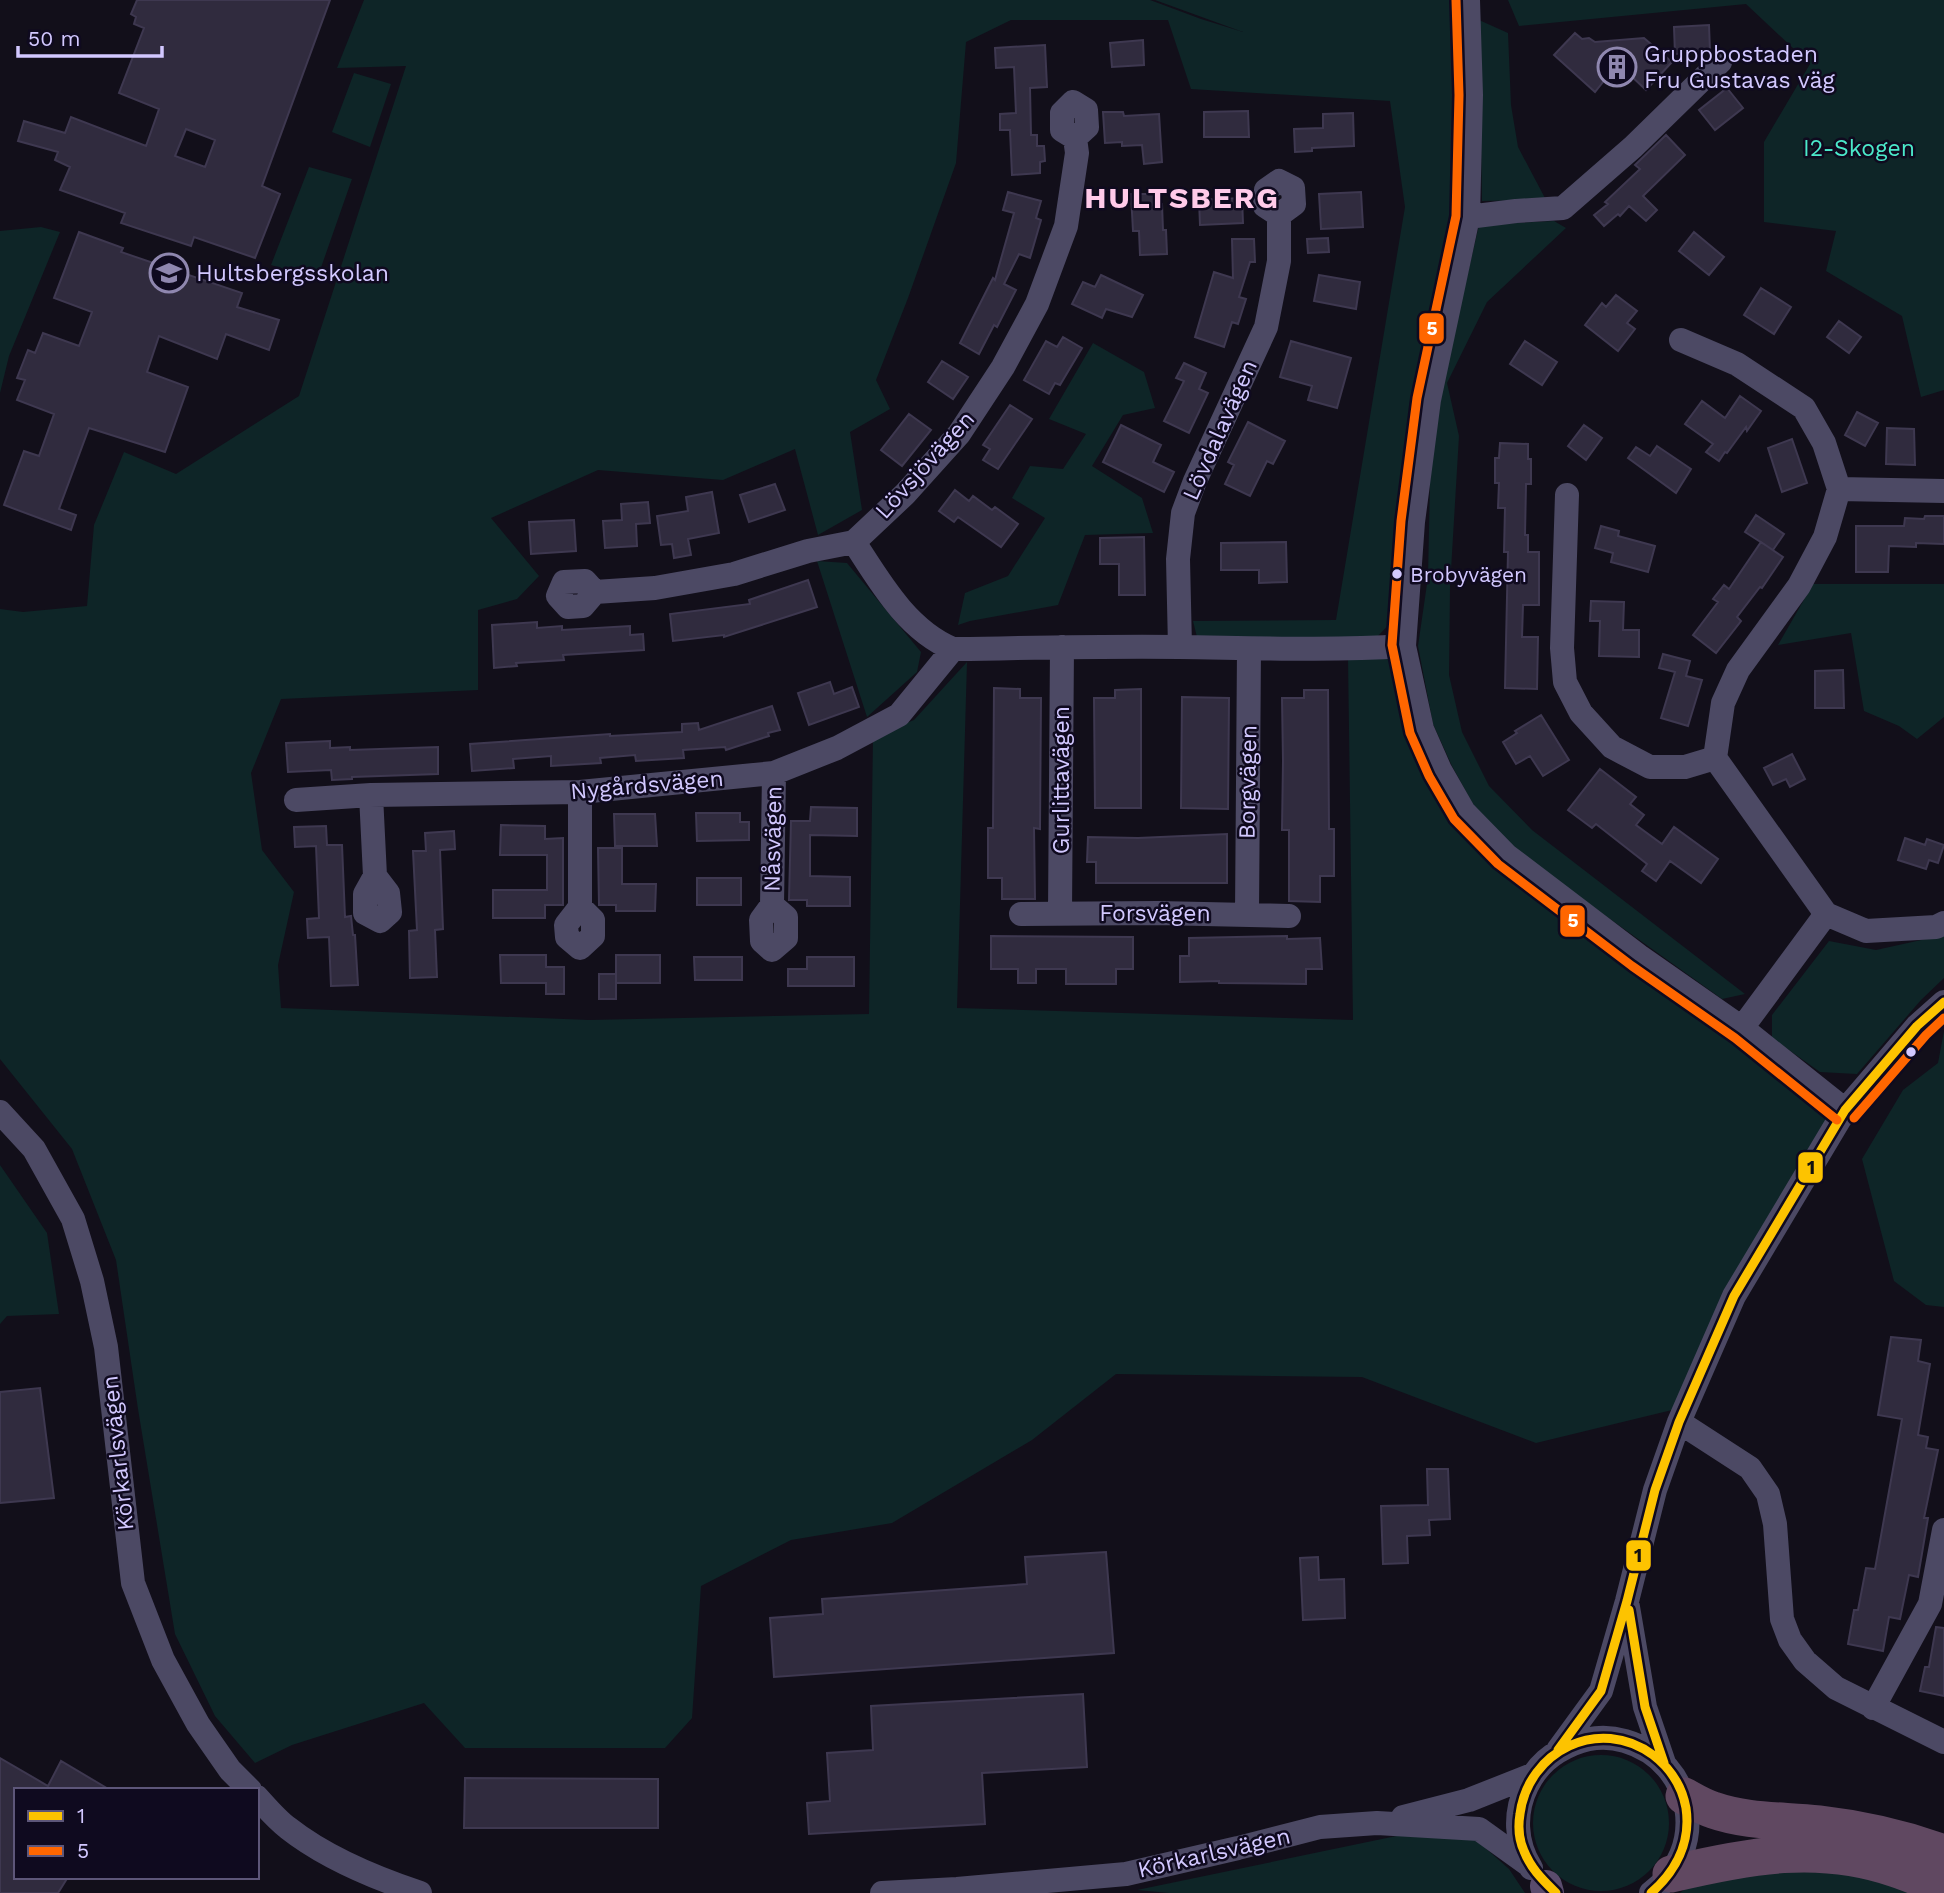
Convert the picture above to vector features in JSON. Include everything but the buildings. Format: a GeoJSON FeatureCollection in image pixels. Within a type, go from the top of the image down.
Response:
{"type":"FeatureCollection","features":[{"type":"Feature","properties":{"kind":"highway"},"geometry":{"type":"LineString","coordinates":[[1684,1796],[1711,1810],[1743,1818],[1866,1830],[1903,1838],[1944,1853]]}},
{"type":"Feature","properties":{"kind":"highway"},"geometry":{"type":"LineString","coordinates":[[1661,1883],[1728,1860],[1807,1853],[1879,1863],[1934,1885],[1944,1893]]}},
{"type":"Feature","properties":{"kind":"street"},"geometry":{"type":"LineString","coordinates":[[1468,0],[1471,95],[1468,217],[1429,400],[1413,522],[1404,646],[1422,729],[1440,770],[1464,812],[1516,863],[1639,956],[1742,1028],[1845,1110]]}},
{"type":"Feature","properties":{"kind":"street"},"geometry":{"type":"LineString","coordinates":[[1468,217],[1563,208],[1633,147],[1720,62]]}},
{"type":"Feature","properties":{"kind":"street","name":"Lövsjövägen"},"geometry":{"type":"LineString","coordinates":[[854,542],[905,494],[959,434],[1009,357],[1037,304],[1066,226],[1076,153],[1075,138]]}},
{"type":"Feature","properties":{"kind":"street","name":"Lövdalavägen"},"geometry":{"type":"LineString","coordinates":[[1180,647],[1178,559],[1183,513],[1266,327],[1279,261],[1279,215]]}},
{"type":"Feature","properties":{"kind":"street"},"geometry":{"type":"LineString","coordinates":[[1681,340],[1737,364],[1804,408],[1824,443],[1839,489],[1825,537],[1799,586],[1738,670],[1723,703],[1715,758],[1826,914],[1866,931],[1936,927],[1944,923]]}},
{"type":"Feature","properties":{"kind":"street"},"geometry":{"type":"LineString","coordinates":[[1839,489],[1944,491]]}},
{"type":"Feature","properties":{"kind":"street"},"geometry":{"type":"LineString","coordinates":[[1567,495],[1562,648],[1565,682],[1581,713],[1612,747],[1650,767],[1685,767],[1715,758]]}},
{"type":"Feature","properties":{"kind":"street"},"geometry":{"type":"LineString","coordinates":[[595,592],[655,588],[734,574],[808,551],[854,542],[900,608],[935,641],[953,649],[1360,649],[1404,646]]}},
{"type":"Feature","properties":{"kind":"street","name":"Gurlittavägen"},"geometry":{"type":"LineString","coordinates":[[1060,913],[1062,647]]}},
{"type":"Feature","properties":{"kind":"street","name":"Nygårdsvägen"},"geometry":{"type":"LineString","coordinates":[[296,800],[371,795],[580,792],[774,773],[837,748],[899,715],[953,649]]}},
{"type":"Feature","properties":{"kind":"street","name":"Borgvägen"},"geometry":{"type":"LineString","coordinates":[[1247,914],[1249,649]]}},
{"type":"Feature","properties":{"kind":"street","name":"Nåsvägen"},"geometry":{"type":"LineString","coordinates":[[772,905],[774,773]]}},
{"type":"Feature","properties":{"kind":"street"},"geometry":{"type":"LineString","coordinates":[[580,792],[580,907]]}},
{"type":"Feature","properties":{"kind":"street"},"geometry":{"type":"LineString","coordinates":[[371,795],[375,876]]}},
{"type":"Feature","properties":{"kind":"street","name":"Forsvägen"},"geometry":{"type":"LineString","coordinates":[[1021,914],[1289,916]]}},
{"type":"Feature","properties":{"kind":"street"},"geometry":{"type":"LineString","coordinates":[[1742,1028],[1826,914]]}},
{"type":"Feature","properties":{"kind":"street"},"geometry":{"type":"LineString","coordinates":[[1558,1750],[1601,1690],[1655,1490],[1679,1422],[1734,1296],[1845,1110],[1917,1026],[1944,1002]]}},
{"type":"Feature","properties":{"kind":"street","name":"Körkarlsvägen"},"geometry":{"type":"LineString","coordinates":[[0,1112],[34,1149],[68,1209],[92,1280],[106,1347],[133,1583],[163,1660],[198,1724],[230,1770],[248,1788]]}},
{"type":"Feature","properties":{"kind":"street"},"geometry":{"type":"LineString","coordinates":[[1679,1422],[1750,1468],[1768,1494],[1775,1524],[1782,1619],[1790,1640],[1805,1661],[1836,1688],[1944,1742]]}},
{"type":"Feature","properties":{"kind":"street"},"geometry":{"type":"LineString","coordinates":[[1873,1708],[1930,1604],[1944,1530]]}},
{"type":"Feature","properties":{"kind":"street"},"geometry":{"type":"LineString","coordinates":[[1627,1601],[1645,1707],[1664,1763]]}},
{"type":"Feature","properties":{"kind":"street"},"geometry":{"type":"LineString","coordinates":[[1544,1884],[1520,1843],[1517,1820],[1521,1797],[1543,1761],[1558,1750],[1584,1739],[1613,1738],[1641,1746],[1664,1763],[1676,1778],[1684,1796],[1688,1823],[1684,1850],[1661,1883]]}},
{"type":"Feature","properties":{"kind":"street","name":"Körkarlsvägen"},"geometry":{"type":"LineString","coordinates":[[1377,1823],[1469,1800],[1532,1775]]}},
{"type":"Feature","properties":{"kind":"street"},"geometry":{"type":"LineString","coordinates":[[259,1799],[287,1828],[319,1850],[388,1882],[420,1893]]}},
{"type":"Feature","properties":{"kind":"street","name":"Körkarlsvägen"},"geometry":{"type":"LineString","coordinates":[[882,1893],[1126,1874],[1321,1827],[1377,1823],[1479,1829],[1544,1884]]}},
{"type":"Feature","properties":{"kind":"green space"},"geometry":{"type":"Polygon","coordinates":[[[364,0],[1150,0],[1243,32],[1155,0],[1453,0],[1459,130],[1456,205],[1403,490],[1397,616],[1377,637],[1197,637],[1193,621],[1336,620],[1405,207],[1390,101],[1191,89],[1168,20],[1011,20],[966,42],[956,163],[876,380],[890,409],[850,432],[862,510],[818,535],[795,449],[723,480],[598,470],[491,518],[539,576],[517,599],[478,610],[478,690],[281,699],[251,773],[262,850],[294,892],[278,965],[281,1008],[589,1020],[869,1014],[873,737],[914,720],[967,662],[957,1008],[1353,1020],[1348,657],[1397,656],[1411,737],[1452,817],[1502,869],[1776,1065],[1832,1112],[1672,1410],[1536,1443],[1362,1377],[1116,1374],[1032,1440],[892,1523],[791,1540],[701,1586],[692,1718],[665,1748],[465,1748],[424,1703],[292,1745],[255,1763],[215,1716],[175,1634],[116,1260],[72,1149],[0,1059],[0,609],[23,612],[87,606],[94,525],[124,452],[176,474],[299,396],[406,66],[337,68],[364,0]]]}},
{"type":"Feature","properties":{"kind":"green space","name":"I2-Skogen"},"geometry":{"type":"Polygon","coordinates":[[[1508,0],[1944,0],[1944,390],[1921,397],[1902,316],[1826,271],[1836,231],[1764,222],[1764,142],[1810,64],[1746,4],[1519,26],[1508,0]]]}},
{"type":"Feature","properties":{"kind":"green space"},"geometry":{"type":"Polygon","coordinates":[[[1479,20],[1508,33],[1511,105],[1518,147],[1546,200],[1482,201],[1479,20]]]}},
{"type":"Feature","properties":{"kind":"green space"},"geometry":{"type":"Polygon","coordinates":[[[354,73],[391,84],[370,147],[332,132],[354,73]]]}},
{"type":"Feature","properties":{"kind":"green space"},"geometry":{"type":"Polygon","coordinates":[[[309,167],[352,179],[317,279],[271,265],[309,167]]]}},
{"type":"Feature","properties":{"kind":"green space"},"geometry":{"type":"Polygon","coordinates":[[[1554,221],[1566,228],[1487,302],[1447,383],[1459,436],[1450,587],[1449,675],[1462,732],[1489,786],[1532,830],[1745,994],[1722,999],[1512,849],[1474,806],[1433,724],[1418,646],[1428,577],[1431,433],[1479,225],[1554,221]]]}},
{"type":"Feature","properties":{"kind":"green space"},"geometry":{"type":"Polygon","coordinates":[[[41,227],[60,232],[9,356],[0,393],[0,231],[41,227]]]}},
{"type":"Feature","properties":{"kind":"green space"},"geometry":{"type":"Polygon","coordinates":[[[1093,343],[1144,372],[1155,408],[1123,415],[1092,466],[1142,498],[1153,533],[1085,535],[1058,605],[958,625],[965,593],[1008,576],[1045,518],[1012,498],[1030,466],[1063,469],[1086,434],[1049,419],[1093,343]]]}},
{"type":"Feature","properties":{"kind":"green space"},"geometry":{"type":"Polygon","coordinates":[[[817,561],[847,563],[921,652],[917,672],[867,717],[817,561]]]}},
{"type":"Feature","properties":{"kind":"green space"},"geometry":{"type":"Polygon","coordinates":[[[1813,584],[1944,584],[1944,717],[1917,739],[1899,726],[1864,711],[1851,633],[1778,645],[1813,584]]]}},
{"type":"Feature","properties":{"kind":"green space"},"geometry":{"type":"Polygon","coordinates":[[[1944,935],[1944,978],[1921,1000],[1857,1074],[1820,1072],[1772,1038],[1772,1015],[1829,941],[1876,950],[1944,935]]]}},
{"type":"Feature","properties":{"kind":"green space"},"geometry":{"type":"Polygon","coordinates":[[[1944,1031],[1944,1307],[1926,1305],[1894,1281],[1862,1159],[1903,1090],[1938,1063],[1944,1031]]]}},
{"type":"Feature","properties":{"kind":"green space"},"geometry":{"type":"Polygon","coordinates":[[[0,1165],[47,1233],[59,1314],[7,1316],[0,1324],[0,1165]]]}},
{"type":"Feature","properties":{"kind":"green space"},"geometry":{"type":"Polygon","coordinates":[[[1601,1755],[1627,1760],[1649,1775],[1664,1797],[1669,1823],[1664,1849],[1649,1871],[1627,1886],[1601,1891],[1575,1886],[1553,1871],[1538,1849],[1533,1823],[1538,1797],[1553,1775],[1575,1760],[1601,1755]]]}},
{"type":"Feature","properties":{"kind":"green space"},"geometry":{"type":"Polygon","coordinates":[[[1406,1834],[1473,1837],[1509,1869],[1525,1893],[1169,1893],[1137,1890],[1406,1834]]]}},
{"type":"Feature","properties":{"kind":"green space"},"geometry":{"type":"Polygon","coordinates":[[[1764,1862],[1842,1867],[1928,1893],[1680,1893],[1764,1862]]]}},
{"type":"Feature","properties":{"kind":"transit line","name":"5"},"geometry":{"type":"LineString","coordinates":[[1456,0],[1459,95],[1456,216],[1417,398],[1401,521],[1392,645],[1410,733],[1429,776],[1454,819],[1498,864],[1632,966],[1735,1038],[1837,1120]]}},
{"type":"Feature","properties":{"kind":"transit line","name":"1"},"geometry":{"type":"LineString","coordinates":[[1558,1750],[1601,1691],[1655,1490],[1679,1422],[1734,1296],[1845,1110],[1917,1026],[1944,1002]]}},
{"type":"Feature","properties":{"kind":"transit line","name":"5"},"geometry":{"type":"LineString","coordinates":[[1854,1118],[1944,1018]]}},
{"type":"Feature","properties":{"kind":"transit line","name":"1"},"geometry":{"type":"LineString","coordinates":[[1629,1610],[1645,1707],[1664,1763]]}},
{"type":"Feature","properties":{"kind":"transit line","name":"1"},"geometry":{"type":"LineString","coordinates":[[1556,1893],[1534,1869],[1522,1847],[1519,1823],[1526,1792],[1551,1757],[1569,1746],[1589,1739],[1611,1738],[1632,1743],[1653,1755],[1670,1772],[1682,1792],[1687,1821],[1684,1844],[1668,1875],[1651,1893]]}},
{"type":"Feature","properties":{"kind":"place","name":"Gruppbostaden Fru Gustavas väg"},"geometry":{"type":"Point","coordinates":[1617,67]}},
{"type":"Feature","properties":{"kind":"place","name":"Hultsbergsskolan"},"geometry":{"type":"Point","coordinates":[169,273]}},
{"type":"Feature","properties":{"kind":"place","name":"Brobyvägen"},"geometry":{"type":"Point","coordinates":[1397,574]}},
{"type":"Feature","properties":{"kind":"district","name":"HULTSBERG"},"geometry":{"type":"Point","coordinates":[1182,197]}}]}
